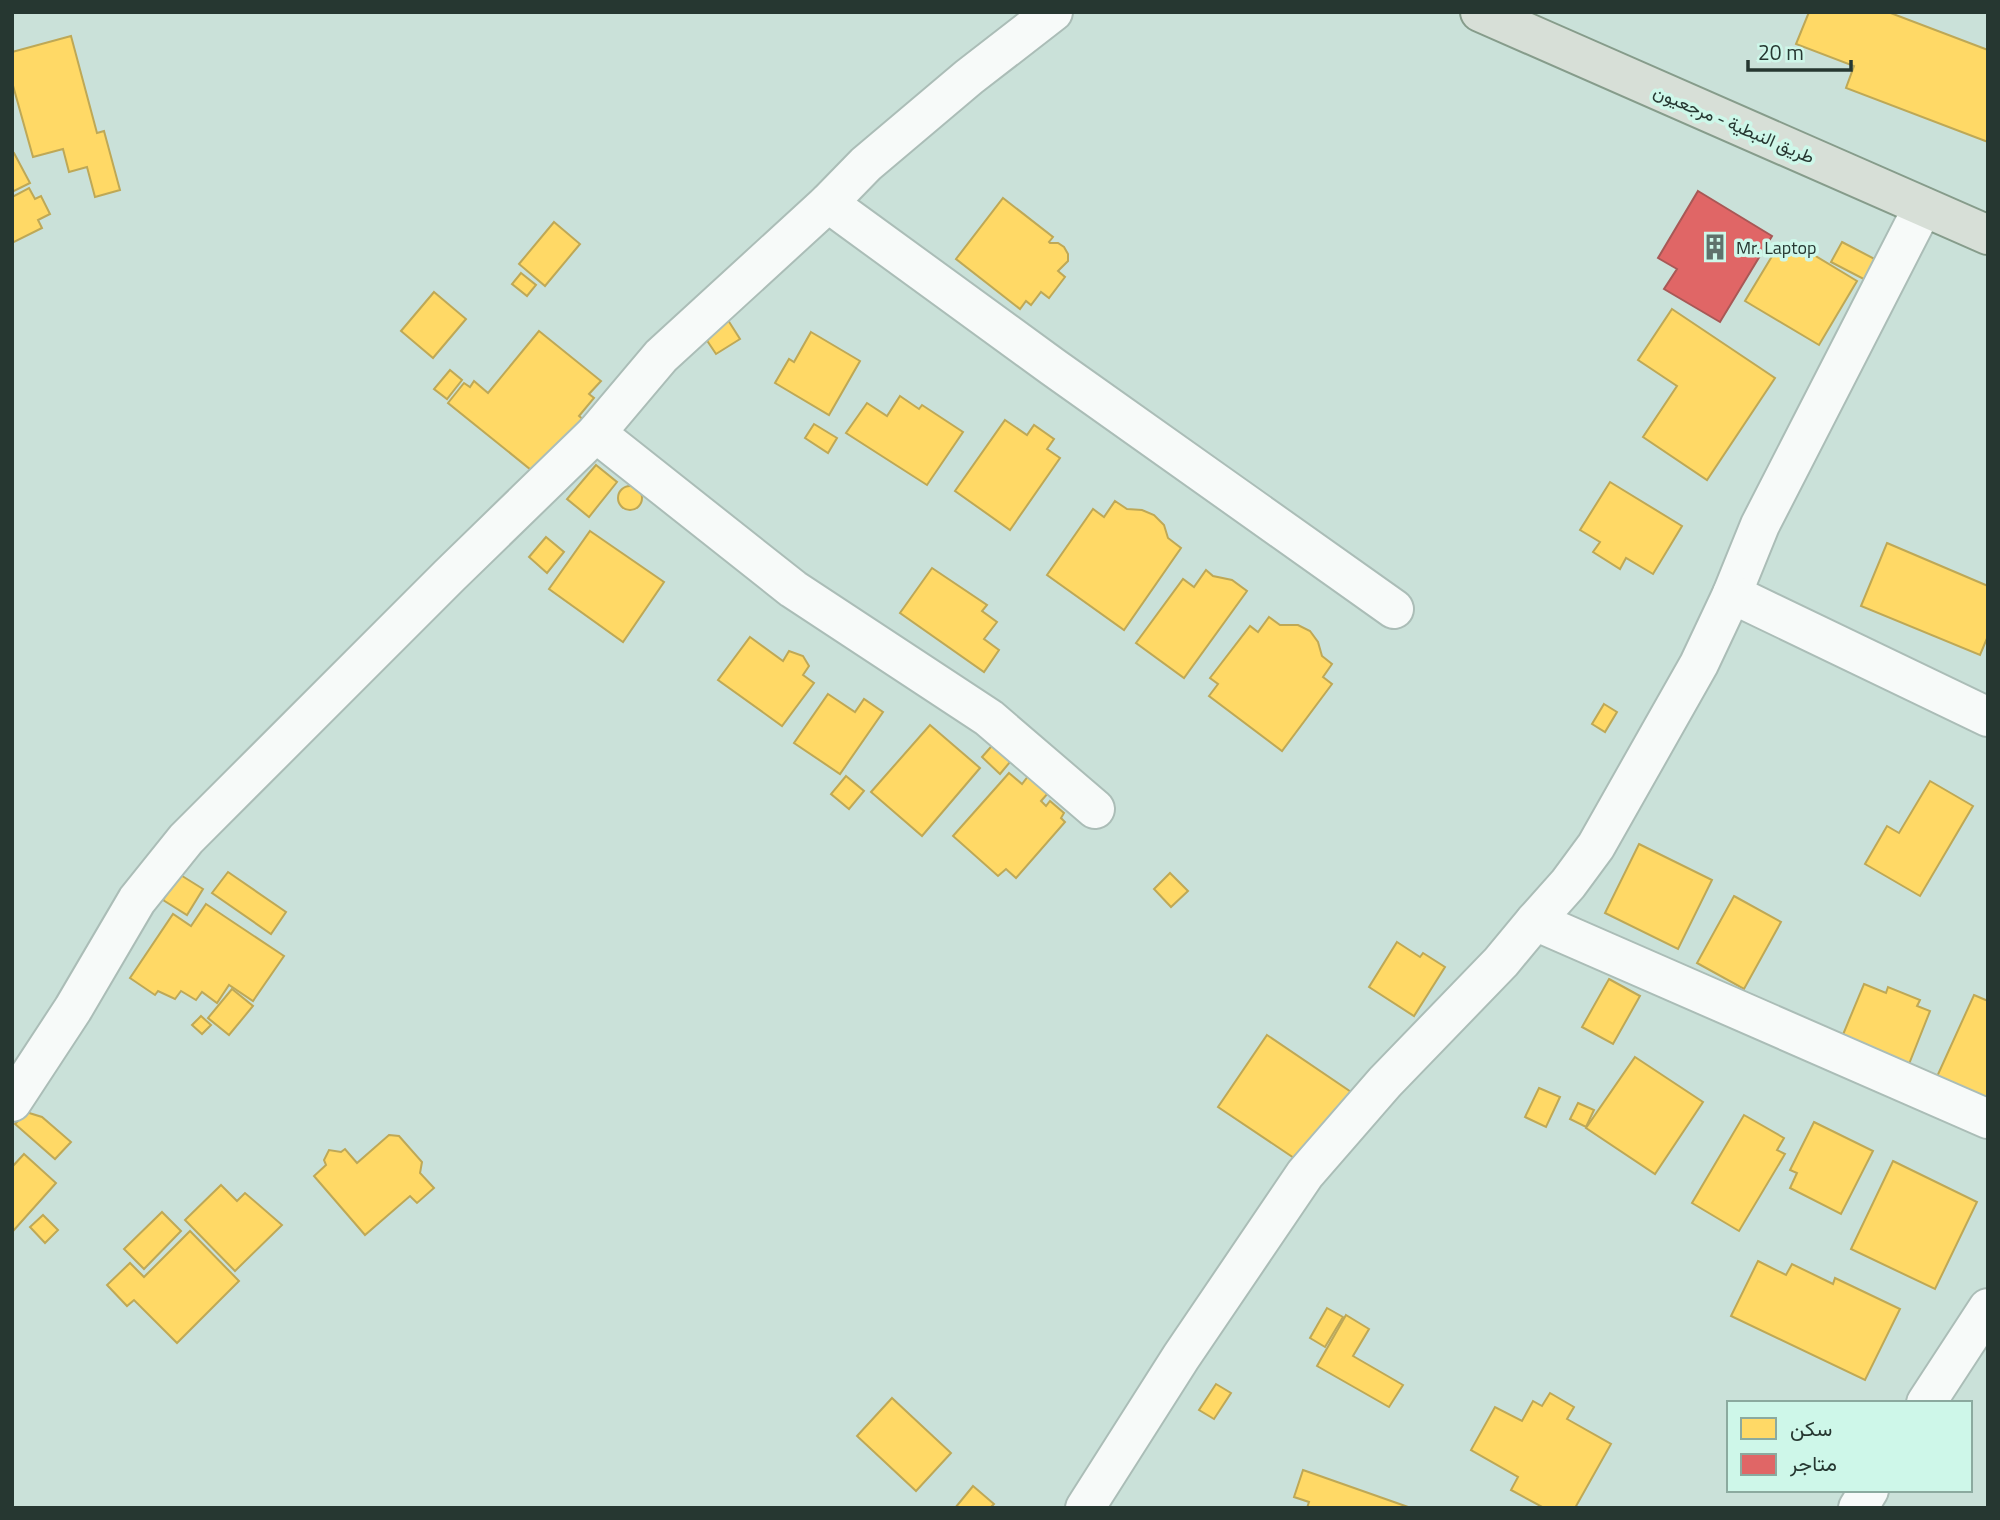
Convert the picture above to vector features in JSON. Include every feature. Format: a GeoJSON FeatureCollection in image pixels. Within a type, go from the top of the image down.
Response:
{"type":"FeatureCollection","features":[{"type":"Feature","properties":{"kind":"main road","name":"طريق النبطية - مرجعيون"},"geometry":{"type":"LineString","coordinates":[[1480,12],[1988,235]]}},
{"type":"Feature","properties":{"kind":"street"},"geometry":{"type":"LineString","coordinates":[[12,1102],[73,1009],[137,900],[186,839],[596,433],[661,356],[911,124],[1053,12]]}},
{"type":"Feature","properties":{"kind":"street"},"geometry":{"type":"LineString","coordinates":[[828,203],[1042,359],[1394,608]]}},
{"type":"Feature","properties":{"kind":"street"},"geometry":{"type":"LineString","coordinates":[[1085,1508],[1181,1357],[1305,1174],[1385,1082],[1501,962],[1596,846],[1699,664],[1760,525],[1923,207]]}},
{"type":"Feature","properties":{"kind":"street"},"geometry":{"type":"LineString","coordinates":[[596,433],[793,589],[989,718],[1095,808]]}},
{"type":"Feature","properties":{"kind":"street"},"geometry":{"type":"LineString","coordinates":[[1732,594],[1988,717]]}},
{"type":"Feature","properties":{"kind":"street"},"geometry":{"type":"LineString","coordinates":[[1535,921],[1988,1119]]}},
{"type":"Feature","properties":{"kind":"street"},"geometry":{"type":"LineString","coordinates":[[1927,1401],[1988,1308]]}},
{"type":"Feature","properties":{"kind":"street"},"geometry":{"type":"LineString","coordinates":[[1858,1508],[1868,1492]]}},
{"type":"Feature","properties":{"kind":"building: سكن"},"geometry":{"type":"Polygon","coordinates":[[[1809,12],[1888,12],[1988,50],[1988,142],[1846,88],[1854,66],[1796,44],[1809,12]]]}},
{"type":"Feature","properties":{"kind":"building: سكن"},"geometry":{"type":"Polygon","coordinates":[[[71,36],[97,133],[104,131],[120,190],[95,197],[87,167],[69,172],[63,149],[33,157],[12,82],[12,52],[71,36]]]}},
{"type":"Feature","properties":{"kind":"building: سكن"},"geometry":{"type":"Polygon","coordinates":[[[14,153],[30,183],[12,192],[12,154],[14,153]]]}},
{"type":"Feature","properties":{"kind":"building: سكن"},"geometry":{"type":"Polygon","coordinates":[[[29,188],[35,199],[41,196],[50,214],[38,220],[42,228],[12,243],[12,197],[29,188]]]}},
{"type":"Feature","properties":{"kind":"building: سكن"},"geometry":{"type":"Polygon","coordinates":[[[1003,198],[1053,237],[1050,243],[1058,243],[1068,254],[1068,261],[1058,271],[1065,277],[1049,298],[1041,292],[1031,305],[1026,301],[1020,309],[956,259],[1003,198]]]}},
{"type":"Feature","properties":{"kind":"building: سكن"},"geometry":{"type":"Polygon","coordinates":[[[554,222],[580,244],[545,286],[519,264],[554,222]]]}},
{"type":"Feature","properties":{"kind":"building: سكن"},"geometry":{"type":"Polygon","coordinates":[[[1842,242],[1888,266],[1877,286],[1831,262],[1842,242]]]}},
{"type":"Feature","properties":{"kind":"building: سكن"},"geometry":{"type":"Polygon","coordinates":[[[1780,243],[1796,252],[1799,246],[1857,281],[1819,345],[1745,301],[1780,243]]]}},
{"type":"Feature","properties":{"kind":"building: سكن"},"geometry":{"type":"Polygon","coordinates":[[[521,273],[536,285],[527,296],[512,284],[521,273]]]}},
{"type":"Feature","properties":{"kind":"building: سكن"},"geometry":{"type":"Polygon","coordinates":[[[434,292],[466,319],[433,358],[401,331],[434,292]]]}},
{"type":"Feature","properties":{"kind":"building: سكن"},"geometry":{"type":"Polygon","coordinates":[[[1672,309],[1775,378],[1707,480],[1643,437],[1677,386],[1638,360],[1672,309]]]}},
{"type":"Feature","properties":{"kind":"building: سكن"},"geometry":{"type":"Polygon","coordinates":[[[726,317],[740,339],[716,354],[702,333],[726,317]]]}},
{"type":"Feature","properties":{"kind":"building: سكن"},"geometry":{"type":"Polygon","coordinates":[[[539,331],[601,381],[589,394],[594,398],[579,416],[586,422],[541,478],[448,403],[464,383],[470,387],[474,381],[488,393],[539,331]]]}},
{"type":"Feature","properties":{"kind":"building: سكن"},"geometry":{"type":"Polygon","coordinates":[[[811,332],[860,361],[829,415],[775,383],[789,359],[794,362],[811,332]]]}},
{"type":"Feature","properties":{"kind":"building: سكن"},"geometry":{"type":"Polygon","coordinates":[[[450,370],[462,380],[447,399],[434,389],[450,370]]]}},
{"type":"Feature","properties":{"kind":"building: سكن"},"geometry":{"type":"Polygon","coordinates":[[[900,396],[919,409],[922,405],[963,432],[927,485],[846,433],[867,403],[887,416],[900,396]]]}},
{"type":"Feature","properties":{"kind":"building: سكن"},"geometry":{"type":"Polygon","coordinates":[[[1005,420],[1027,435],[1034,425],[1054,439],[1047,449],[1060,458],[1010,530],[955,491],[1005,420]]]}},
{"type":"Feature","properties":{"kind":"building: سكن"},"geometry":{"type":"Polygon","coordinates":[[[814,424],[837,438],[828,453],[805,438],[814,424]]]}},
{"type":"Feature","properties":{"kind":"building: سكن"},"geometry":{"type":"Polygon","coordinates":[[[596,465],[617,482],[589,517],[567,499],[596,465]]]}},
{"type":"Feature","properties":{"kind":"building: سكن"},"geometry":{"type":"Polygon","coordinates":[[[1610,482],[1682,526],[1653,574],[1626,558],[1620,569],[1593,552],[1600,542],[1580,530],[1610,482]]]}},
{"type":"Feature","properties":{"kind":"building: سكن"},"geometry":{"type":"Polygon","coordinates":[[[630,486],[639,489],[642,498],[639,507],[630,510],[621,507],[618,498],[621,489],[630,486]]]}},
{"type":"Feature","properties":{"kind":"building: سكن"},"geometry":{"type":"Polygon","coordinates":[[[1115,501],[1127,509],[1142,510],[1154,515],[1164,525],[1168,538],[1181,548],[1124,630],[1047,575],[1093,509],[1104,517],[1115,501]]]}},
{"type":"Feature","properties":{"kind":"building: سكن"},"geometry":{"type":"Polygon","coordinates":[[[590,531],[664,582],[623,642],[549,589],[590,531]]]}},
{"type":"Feature","properties":{"kind":"building: سكن"},"geometry":{"type":"Polygon","coordinates":[[[546,537],[564,552],[547,573],[529,557],[546,537]]]}},
{"type":"Feature","properties":{"kind":"building: سكن"},"geometry":{"type":"Polygon","coordinates":[[[1887,543],[1988,586],[1988,636],[1980,655],[1861,606],[1887,543]]]}},
{"type":"Feature","properties":{"kind":"building: سكن"},"geometry":{"type":"Polygon","coordinates":[[[932,568],[987,605],[982,611],[997,622],[984,639],[999,650],[984,672],[900,613],[932,568]]]}},
{"type":"Feature","properties":{"kind":"building: سكن"},"geometry":{"type":"Polygon","coordinates":[[[1206,570],[1213,576],[1232,580],[1247,591],[1184,678],[1136,643],[1183,579],[1194,587],[1206,570]]]}},
{"type":"Feature","properties":{"kind":"building: سكن"},"geometry":{"type":"Polygon","coordinates":[[[1269,617],[1280,625],[1298,625],[1310,631],[1318,642],[1322,656],[1332,664],[1323,677],[1332,684],[1282,751],[1209,696],[1218,684],[1210,678],[1250,626],[1258,632],[1269,617]]]}},
{"type":"Feature","properties":{"kind":"building: سكن"},"geometry":{"type":"Polygon","coordinates":[[[750,637],[783,661],[789,651],[803,656],[809,666],[803,675],[814,683],[782,726],[718,680],[750,637]]]}},
{"type":"Feature","properties":{"kind":"building: سكن"},"geometry":{"type":"Polygon","coordinates":[[[828,694],[855,712],[864,699],[883,712],[840,774],[794,743],[828,694]]]}},
{"type":"Feature","properties":{"kind":"building: سكن"},"geometry":{"type":"Polygon","coordinates":[[[1604,704],[1617,712],[1605,732],[1592,724],[1604,704]]]}},
{"type":"Feature","properties":{"kind":"building: سكن"},"geometry":{"type":"Polygon","coordinates":[[[930,725],[980,768],[922,836],[871,792],[930,725]]]}},
{"type":"Feature","properties":{"kind":"building: سكن"},"geometry":{"type":"Polygon","coordinates":[[[997,740],[1015,756],[1000,774],[982,757],[997,740]]]}},
{"type":"Feature","properties":{"kind":"building: سكن"},"geometry":{"type":"Polygon","coordinates":[[[1009,773],[1022,784],[1029,775],[1049,792],[1041,801],[1046,806],[1050,801],[1064,813],[1061,818],[1065,822],[1016,878],[1006,869],[998,876],[953,836],[1009,773]]]}},
{"type":"Feature","properties":{"kind":"building: سكن"},"geometry":{"type":"Polygon","coordinates":[[[846,776],[864,791],[849,809],[831,794],[846,776]]]}},
{"type":"Feature","properties":{"kind":"building: سكن"},"geometry":{"type":"Polygon","coordinates":[[[1930,781],[1973,806],[1920,896],[1865,864],[1887,826],[1899,833],[1930,781]]]}},
{"type":"Feature","properties":{"kind":"building: سكن"},"geometry":{"type":"Polygon","coordinates":[[[1639,844],[1712,880],[1678,949],[1605,913],[1639,844]]]}},
{"type":"Feature","properties":{"kind":"building: سكن"},"geometry":{"type":"Polygon","coordinates":[[[228,872],[286,912],[271,934],[212,893],[228,872]]]}},
{"type":"Feature","properties":{"kind":"building: سكن"},"geometry":{"type":"Polygon","coordinates":[[[1170,873],[1188,891],[1171,907],[1154,889],[1170,873]]]}},
{"type":"Feature","properties":{"kind":"building: سكن"},"geometry":{"type":"Polygon","coordinates":[[[179,874],[203,889],[187,915],[163,900],[179,874]]]}},
{"type":"Feature","properties":{"kind":"building: سكن"},"geometry":{"type":"Polygon","coordinates":[[[1734,896],[1781,922],[1744,989],[1697,963],[1734,896]]]}},
{"type":"Feature","properties":{"kind":"building: سكن"},"geometry":{"type":"Polygon","coordinates":[[[206,904],[284,956],[253,1001],[229,985],[217,1003],[202,992],[196,1000],[181,991],[175,999],[158,991],[155,995],[130,978],[173,914],[191,926],[206,904]]]}},
{"type":"Feature","properties":{"kind":"building: سكن"},"geometry":{"type":"Polygon","coordinates":[[[1397,942],[1420,957],[1423,953],[1445,967],[1414,1016],[1369,987],[1397,942]]]}},
{"type":"Feature","properties":{"kind":"building: سكن"},"geometry":{"type":"Polygon","coordinates":[[[1609,979],[1640,996],[1613,1044],[1582,1027],[1609,979]]]}},
{"type":"Feature","properties":{"kind":"building: سكن"},"geometry":{"type":"Polygon","coordinates":[[[1864,984],[1886,993],[1888,987],[1920,1000],[1917,1006],[1930,1011],[1909,1064],[1842,1037],[1864,984]]]}},
{"type":"Feature","properties":{"kind":"building: سكن"},"geometry":{"type":"Polygon","coordinates":[[[232,989],[253,1006],[229,1035],[208,1018],[232,989]]]}},
{"type":"Feature","properties":{"kind":"building: سكن"},"geometry":{"type":"Polygon","coordinates":[[[1974,995],[1988,1001],[1988,1104],[1935,1081],[1974,995]]]}},
{"type":"Feature","properties":{"kind":"building: سكن"},"geometry":{"type":"Polygon","coordinates":[[[201,1016],[211,1025],[202,1034],[192,1025],[201,1016]]]}},
{"type":"Feature","properties":{"kind":"building: سكن"},"geometry":{"type":"Polygon","coordinates":[[[1267,1035],[1357,1096],[1309,1168],[1218,1107],[1267,1035]]]}},
{"type":"Feature","properties":{"kind":"building: سكن"},"geometry":{"type":"Polygon","coordinates":[[[1635,1057],[1703,1102],[1655,1174],[1586,1128],[1635,1057]]]}},
{"type":"Feature","properties":{"kind":"building: سكن"},"geometry":{"type":"Polygon","coordinates":[[[1539,1088],[1560,1097],[1546,1127],[1525,1117],[1539,1088]]]}},
{"type":"Feature","properties":{"kind":"building: سكن"},"geometry":{"type":"Polygon","coordinates":[[[1578,1103],[1594,1110],[1586,1127],[1570,1119],[1578,1103]]]}},
{"type":"Feature","properties":{"kind":"building: سكن"},"geometry":{"type":"Polygon","coordinates":[[[26,1112],[42,1117],[71,1142],[55,1159],[15,1124],[26,1112]]]}},
{"type":"Feature","properties":{"kind":"building: سكن"},"geometry":{"type":"Polygon","coordinates":[[[1744,1115],[1784,1138],[1777,1150],[1785,1154],[1739,1231],[1692,1203],[1744,1115]]]}},
{"type":"Feature","properties":{"kind":"building: سكن"},"geometry":{"type":"Polygon","coordinates":[[[1814,1122],[1873,1151],[1841,1214],[1790,1188],[1797,1173],[1790,1170],[1814,1122]]]}},
{"type":"Feature","properties":{"kind":"building: سكن"},"geometry":{"type":"Polygon","coordinates":[[[389,1135],[399,1136],[422,1162],[420,1173],[434,1188],[417,1203],[410,1196],[365,1235],[314,1176],[326,1165],[324,1160],[329,1150],[341,1152],[345,1149],[357,1163],[389,1135]]]}},
{"type":"Feature","properties":{"kind":"building: سكن"},"geometry":{"type":"Polygon","coordinates":[[[24,1154],[56,1183],[14,1230],[12,1167],[24,1154]]]}},
{"type":"Feature","properties":{"kind":"building: سكن"},"geometry":{"type":"Polygon","coordinates":[[[1893,1161],[1977,1202],[1935,1289],[1851,1249],[1893,1161]]]}},
{"type":"Feature","properties":{"kind":"building: سكن"},"geometry":{"type":"Polygon","coordinates":[[[221,1185],[237,1201],[245,1193],[282,1225],[235,1271],[185,1220],[221,1185]]]}},
{"type":"Feature","properties":{"kind":"building: سكن"},"geometry":{"type":"Polygon","coordinates":[[[162,1212],[181,1231],[144,1269],[124,1249],[162,1212]]]}},
{"type":"Feature","properties":{"kind":"building: سكن"},"geometry":{"type":"Polygon","coordinates":[[[43,1215],[58,1230],[45,1243],[30,1227],[43,1215]]]}},
{"type":"Feature","properties":{"kind":"building: سكن"},"geometry":{"type":"Polygon","coordinates":[[[190,1231],[239,1281],[177,1343],[134,1300],[127,1306],[107,1285],[130,1263],[144,1277],[190,1231]]]}},
{"type":"Feature","properties":{"kind":"building: سكن"},"geometry":{"type":"Polygon","coordinates":[[[1758,1261],[1786,1275],[1792,1264],[1833,1284],[1835,1278],[1900,1309],[1865,1380],[1731,1316],[1758,1261]]]}},
{"type":"Feature","properties":{"kind":"building: سكن"},"geometry":{"type":"Polygon","coordinates":[[[1327,1308],[1343,1317],[1325,1347],[1310,1338],[1327,1308]]]}},
{"type":"Feature","properties":{"kind":"building: سكن"},"geometry":{"type":"Polygon","coordinates":[[[1346,1315],[1369,1329],[1353,1356],[1403,1385],[1389,1407],[1317,1366],[1346,1315]]]}},
{"type":"Feature","properties":{"kind":"building: سكن"},"geometry":{"type":"Polygon","coordinates":[[[1216,1384],[1231,1393],[1214,1419],[1199,1410],[1216,1384]]]}},
{"type":"Feature","properties":{"kind":"building: سكن"},"geometry":{"type":"Polygon","coordinates":[[[1550,1393],[1574,1407],[1567,1419],[1611,1444],[1575,1508],[1544,1508],[1511,1490],[1518,1477],[1471,1450],[1495,1407],[1522,1421],[1533,1401],[1542,1406],[1550,1393]]]}},
{"type":"Feature","properties":{"kind":"building: سكن"},"geometry":{"type":"Polygon","coordinates":[[[892,1398],[951,1453],[916,1491],[857,1436],[892,1398]]]}},
{"type":"Feature","properties":{"kind":"building: سكن"},"geometry":{"type":"Polygon","coordinates":[[[1303,1470],[1411,1508],[1307,1508],[1309,1502],[1294,1497],[1303,1470]]]}},
{"type":"Feature","properties":{"kind":"building: سكن"},"geometry":{"type":"Polygon","coordinates":[[[973,1486],[994,1504],[990,1508],[955,1508],[973,1486]]]}},
{"type":"Feature","properties":{"kind":"building: متاجر","name":"Mr. Laptop"},"geometry":{"type":"Polygon","coordinates":[[[1698,191],[1772,236],[1720,322],[1664,289],[1677,269],[1658,258],[1698,191]]]}},
{"type":"Feature","properties":{"kind":"place","name":"Mr. Laptop"},"geometry":{"type":"Point","coordinates":[1715,247]}}]}
